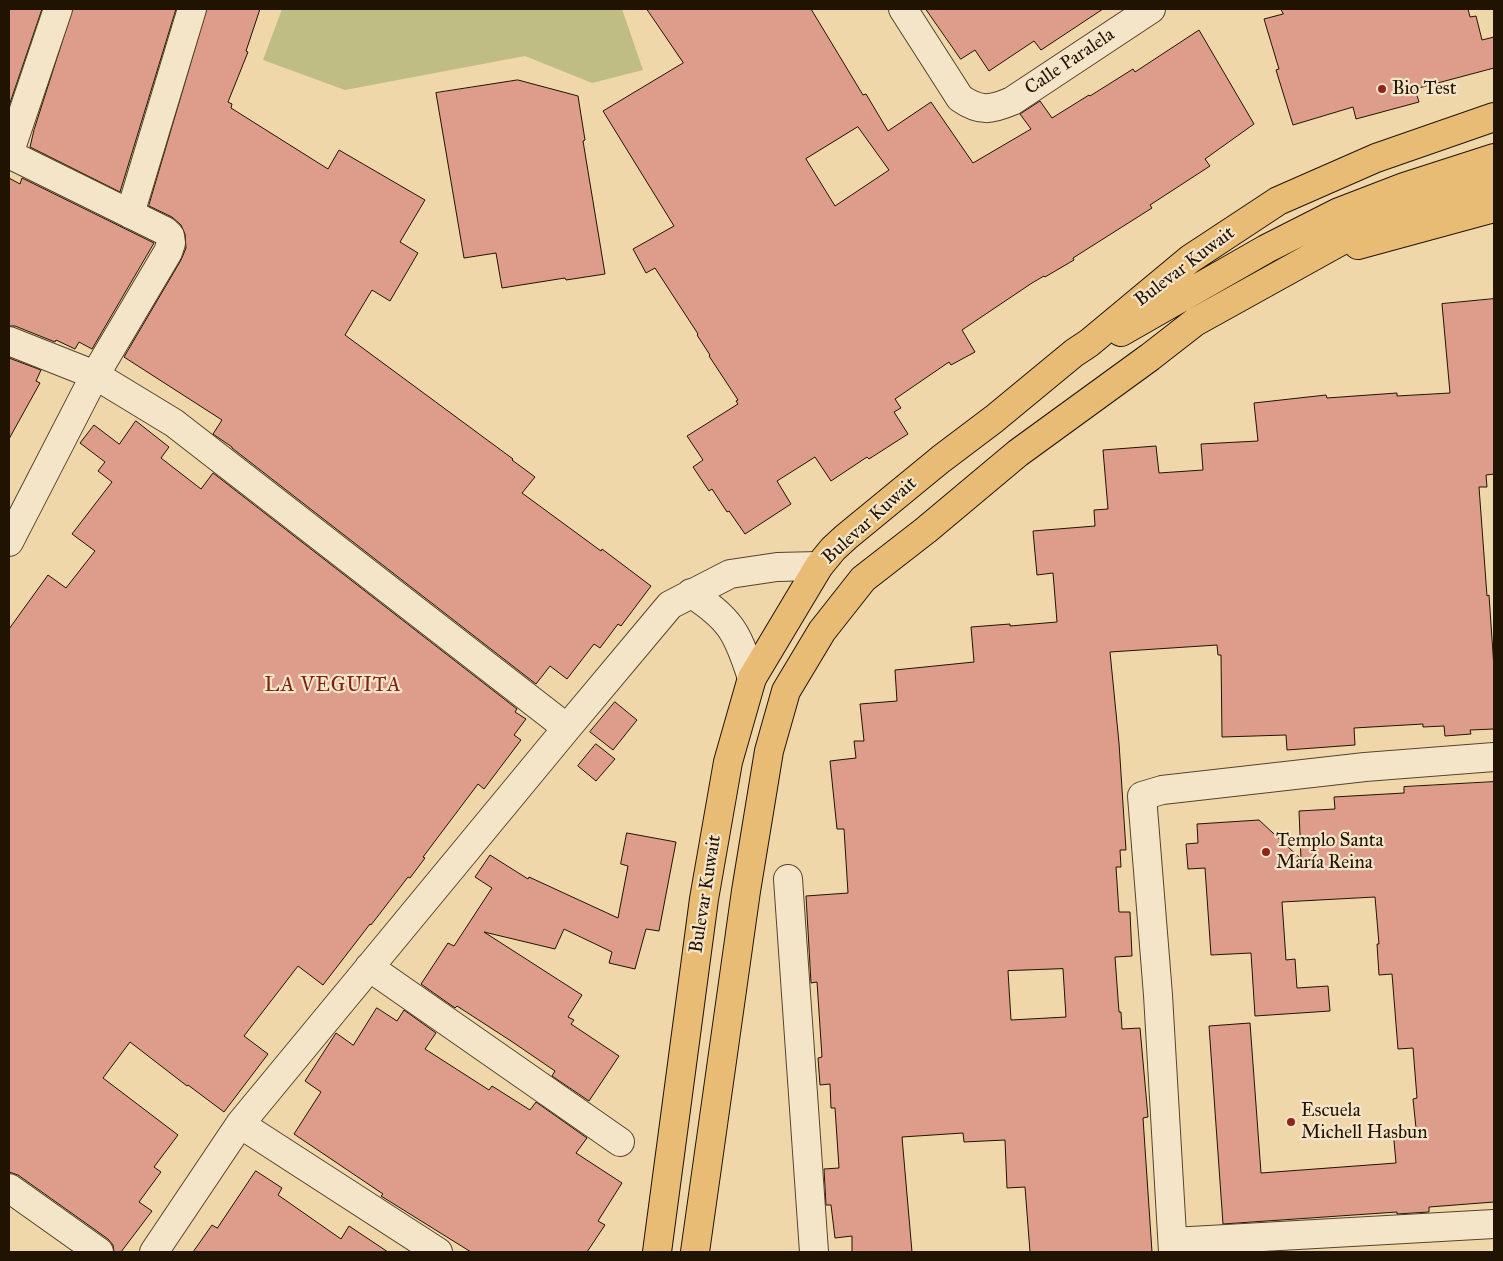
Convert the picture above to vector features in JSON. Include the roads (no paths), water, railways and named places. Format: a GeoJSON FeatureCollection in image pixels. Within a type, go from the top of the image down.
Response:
{"type":"FeatureCollection","features":[{"type":"Feature","properties":{"kind":"main road","name":"Bulevar Kuwait"},"geometry":{"type":"LineString","coordinates":[[657,1252],[704,899],[728,762],[752,678],[819,566],[832,549],[941,459],[1074,353],[1089,344],[1190,259],[1278,201],[1376,158],[1494,117]]}},
{"type":"Feature","properties":{"kind":"main road"},"geometry":{"type":"LineString","coordinates":[[1089,344],[1126,330],[1266,249],[1340,212],[1404,186],[1494,158]]}},
{"type":"Feature","properties":{"kind":"main road","name":"Bulevar Kuwait"},"geometry":{"type":"LineString","coordinates":[[695,1252],[746,891],[769,751],[786,692],[822,631],[863,579],[926,530],[1018,453],[1195,322],[1386,216],[1494,183]]}},
{"type":"Feature","properties":{"kind":"main road"},"geometry":{"type":"LineString","coordinates":[[1309,260],[1394,234],[1494,208]]}},
{"type":"Feature","properties":{"kind":"street"},"geometry":{"type":"LineString","coordinates":[[9,542],[95,375],[154,277],[171,243],[170,236],[165,231],[9,154],[58,9]]}},
{"type":"Feature","properties":{"kind":"street"},"geometry":{"type":"LineString","coordinates":[[130,214],[192,9]]}},
{"type":"Feature","properties":{"kind":"street","name":"Calle Paralela"},"geometry":{"type":"LineString","coordinates":[[903,9],[960,98],[972,106],[986,109],[998,107],[1012,101],[1151,9]]}},
{"type":"Feature","properties":{"kind":"street"},"geometry":{"type":"LineString","coordinates":[[9,340],[95,375],[174,423],[567,728]]}},
{"type":"Feature","properties":{"kind":"street"},"geometry":{"type":"LineString","coordinates":[[154,1252],[240,1124],[670,605],[730,574],[777,567],[819,566]]}},
{"type":"Feature","properties":{"kind":"street"},"geometry":{"type":"LineString","coordinates":[[691,593],[713,609],[730,627],[740,645],[752,678]]}},
{"type":"Feature","properties":{"kind":"street"},"geometry":{"type":"LineString","coordinates":[[1494,757],[1365,767],[1162,790],[1142,796],[1159,1015],[1173,1247],[1494,1224]]}},
{"type":"Feature","properties":{"kind":"street"},"geometry":{"type":"LineString","coordinates":[[788,879],[814,1252]]}},
{"type":"Feature","properties":{"kind":"street"},"geometry":{"type":"LineString","coordinates":[[369,967],[620,1142]]}},
{"type":"Feature","properties":{"kind":"street"},"geometry":{"type":"LineString","coordinates":[[240,1124],[438,1252]]}},
{"type":"Feature","properties":{"kind":"street"},"geometry":{"type":"LineString","coordinates":[[9,1188],[99,1252]]}},
{"type":"Feature","properties":{"kind":"place","name":"Bio Test"},"geometry":{"type":"Point","coordinates":[1382,89]}},
{"type":"Feature","properties":{"kind":"place","name":"Templo Santa María Reina"},"geometry":{"type":"Point","coordinates":[1266,852]}},
{"type":"Feature","properties":{"kind":"place","name":"Escuela Michell Hasbun"},"geometry":{"type":"Point","coordinates":[1291,1122]}},
{"type":"Feature","properties":{"kind":"district","name":"LA VEGUITA"},"geometry":{"type":"Point","coordinates":[333,686]}}]}
